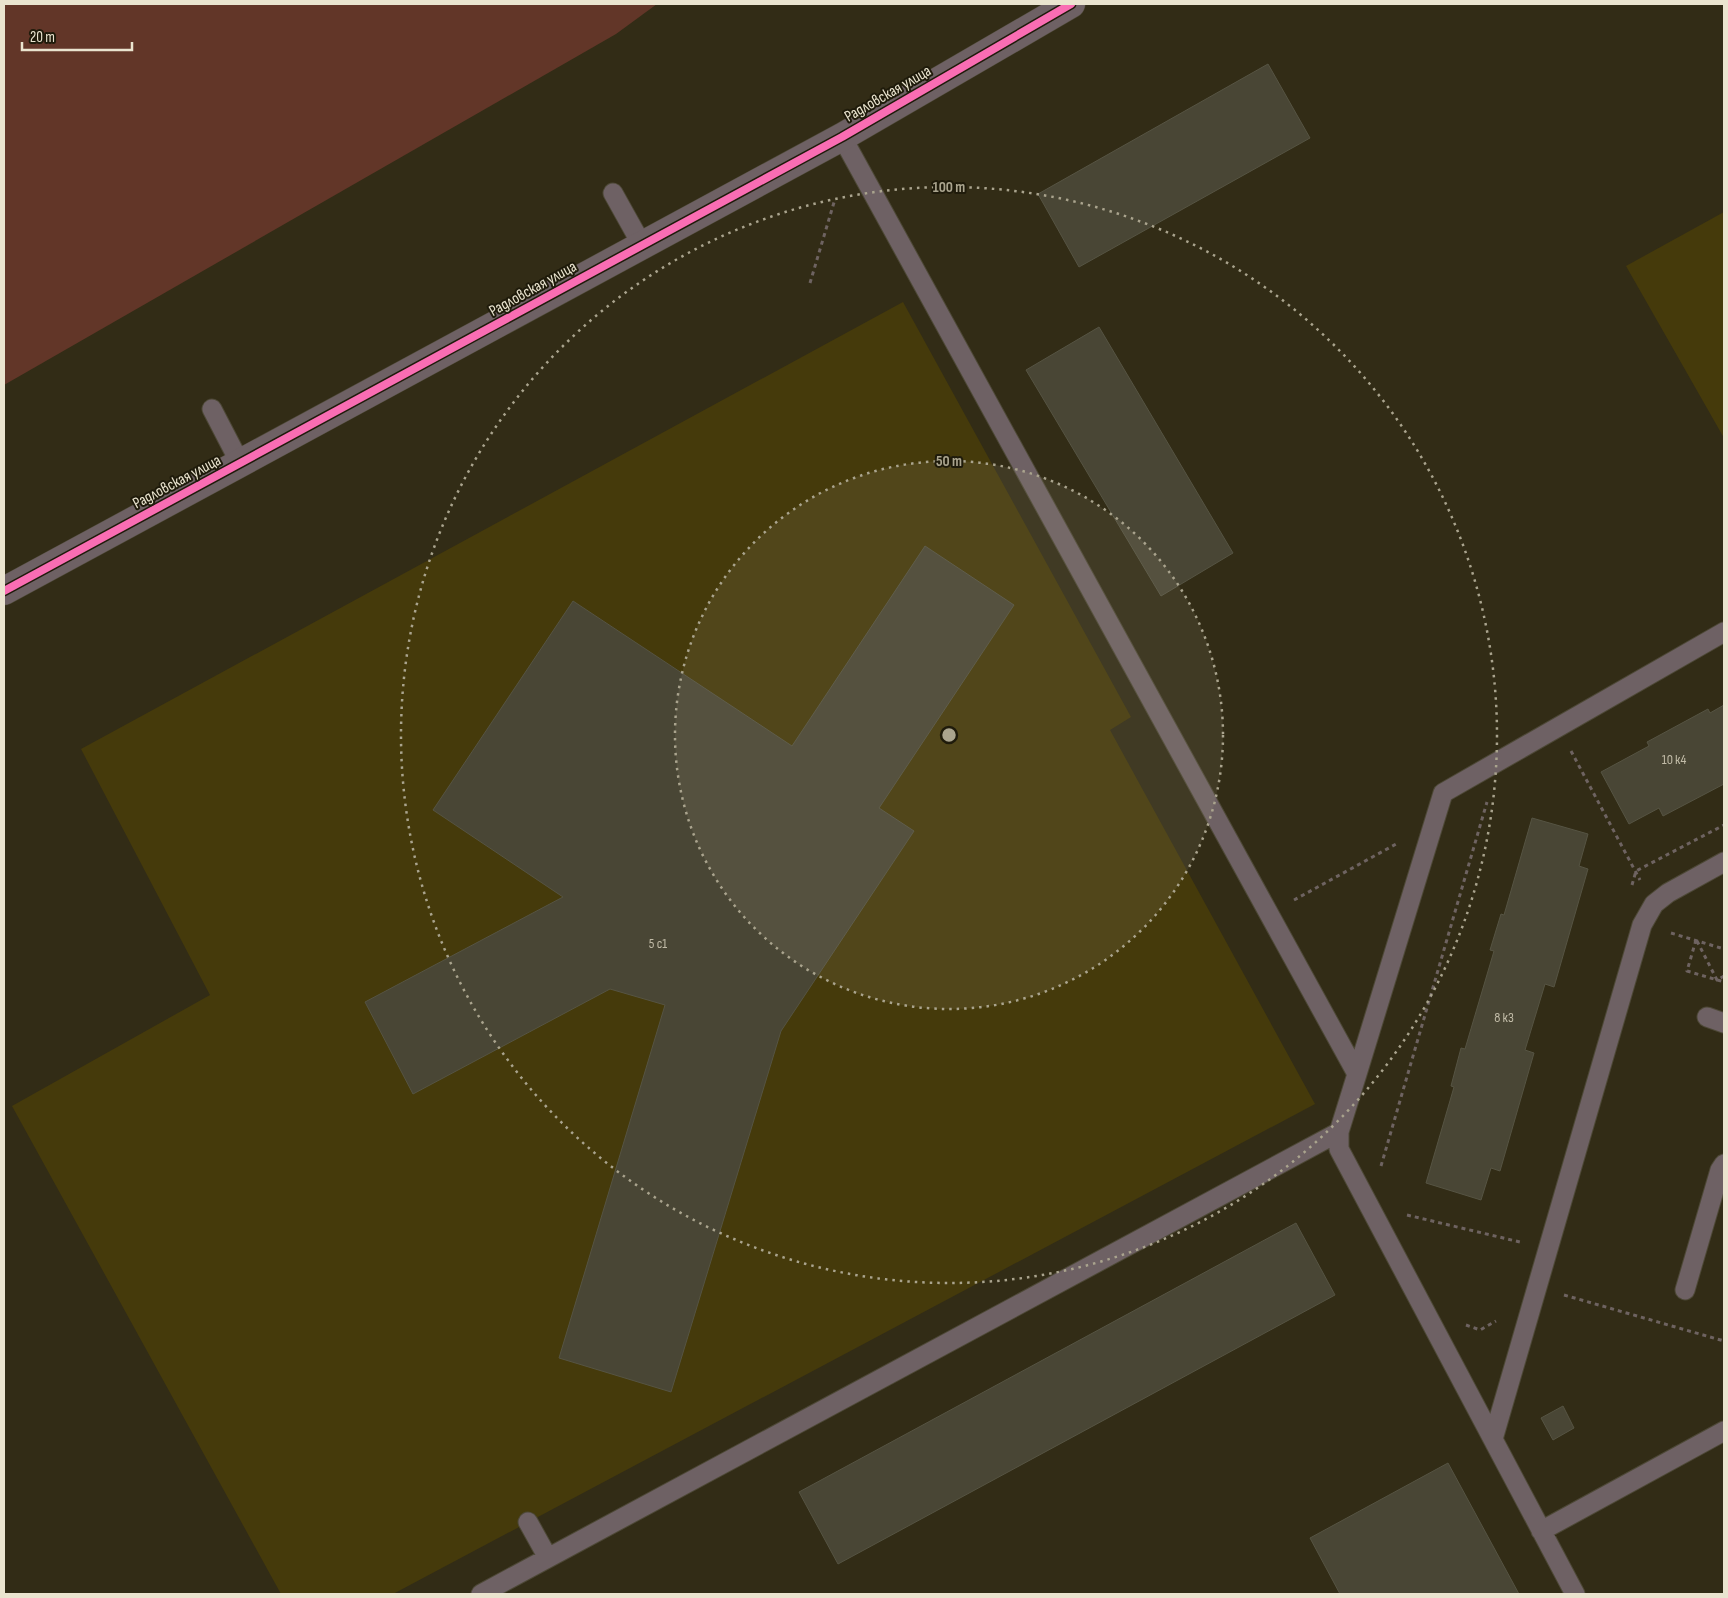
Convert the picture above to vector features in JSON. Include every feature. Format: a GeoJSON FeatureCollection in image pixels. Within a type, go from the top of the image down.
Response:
{"type":"FeatureCollection","features":[{"type":"Feature","properties":{"kind":"street","name":"Радловская улица"},"geometry":{"type":"LineString","coordinates":[[4,592],[842,137],[1071,4]]}},
{"type":"Feature","properties":{"kind":"lane"},"geometry":{"type":"LineString","coordinates":[[842,137],[1357,1074]]}},
{"type":"Feature","properties":{"kind":"lane"},"geometry":{"type":"LineString","coordinates":[[613,192],[642,245]]}},
{"type":"Feature","properties":{"kind":"lane"},"geometry":{"type":"LineString","coordinates":[[212,409],[240,463]]}},
{"type":"Feature","properties":{"kind":"lane"},"geometry":{"type":"LineString","coordinates":[[1576,1594],[1339,1149],[1339,1132],[1442,794],[1724,632]]}},
{"type":"Feature","properties":{"kind":"lane"},"geometry":{"type":"LineString","coordinates":[[1493,1439],[1642,925],[1654,904],[1668,893],[1724,862]]}},
{"type":"Feature","properties":{"kind":"lane"},"geometry":{"type":"LineString","coordinates":[[481,1594],[1339,1132]]}},
{"type":"Feature","properties":{"kind":"lane"},"geometry":{"type":"LineString","coordinates":[[1685,1290],[1720,1170],[1724,1164]]}},
{"type":"Feature","properties":{"kind":"lane"},"geometry":{"type":"LineString","coordinates":[[1541,1531],[1724,1431]]}},
{"type":"Feature","properties":{"kind":"lane"},"geometry":{"type":"LineString","coordinates":[[528,1522],[548,1558]]}},
{"type":"Feature","properties":{"kind":"path"},"geometry":{"type":"LineString","coordinates":[[810,283],[835,199]]}},
{"type":"Feature","properties":{"kind":"path"},"geometry":{"type":"LineString","coordinates":[[1558,728],[1654,904]]}},
{"type":"Feature","properties":{"kind":"path"},"geometry":{"type":"LineString","coordinates":[[1498,761],[1370,1206],[1548,1249]]}},
{"type":"Feature","properties":{"kind":"path"},"geometry":{"type":"LineString","coordinates":[[1269,914],[1433,823]]}},
{"type":"Feature","properties":{"kind":"path"},"geometry":{"type":"LineString","coordinates":[[1642,925],[1724,949]]}},
{"type":"Feature","properties":{"kind":"path"},"geometry":{"type":"LineString","coordinates":[[1696,940],[1717,980]]}},
{"type":"Feature","properties":{"kind":"path"},"geometry":{"type":"LineString","coordinates":[[1696,940],[1687,971],[1724,982]]}},
{"type":"Feature","properties":{"kind":"path"},"geometry":{"type":"LineString","coordinates":[[1717,980],[1724,976]]}},
{"type":"Feature","properties":{"kind":"path"},"geometry":{"type":"LineString","coordinates":[[1536,1287],[1724,1341]]}},
{"type":"Feature","properties":{"kind":"shaded area"},"geometry":{"type":"Polygon","coordinates":[[[4,4],[657,4],[616,34],[4,385],[4,4]]]}},
{"type":"Feature","properties":{"kind":"shaded area"},"geometry":{"type":"Polygon","coordinates":[[[1724,212],[1724,438],[1626,266],[1724,212]]]}},
{"type":"Feature","properties":{"kind":"shaded area"},"geometry":{"type":"Polygon","coordinates":[[[903,302],[1131,717],[1110,730],[1315,1104],[393,1594],[281,1594],[12,1106],[210,995],[81,749],[903,302]]]}},
{"type":"Feature","properties":{"kind":"building"},"geometry":{"type":"Polygon","coordinates":[[[1268,64],[1310,138],[1079,267],[1038,194],[1268,64]]]}},
{"type":"Feature","properties":{"kind":"building"},"geometry":{"type":"Polygon","coordinates":[[[1099,327],[1233,553],[1161,596],[1026,370],[1099,327]]]}},
{"type":"Feature","properties":{"kind":"building"},"geometry":{"type":"Polygon","coordinates":[[[925,546],[1014,605],[879,808],[914,831],[781,1031],[671,1392],[559,1358],[665,1005],[610,989],[413,1094],[365,1002],[563,897],[433,810],[573,601],[792,746],[925,546]]]}},
{"type":"Feature","properties":{"kind":"building"},"geometry":{"type":"Polygon","coordinates":[[[1724,705],[1724,784],[1663,816],[1659,808],[1629,824],[1601,772],[1649,746],[1647,742],[1708,709],[1710,713],[1724,705]]]}},
{"type":"Feature","properties":{"kind":"building"},"geometry":{"type":"Polygon","coordinates":[[[1532,818],[1588,834],[1579,866],[1588,869],[1554,987],[1545,984],[1525,1050],[1534,1053],[1500,1171],[1491,1168],[1481,1200],[1426,1183],[1454,1087],[1451,1086],[1461,1048],[1465,1049],[1494,951],[1490,950],[1501,914],[1504,915],[1532,818]]]}},
{"type":"Feature","properties":{"kind":"building"},"geometry":{"type":"Polygon","coordinates":[[[1296,1223],[1335,1295],[838,1564],[799,1492],[1296,1223]]]}},
{"type":"Feature","properties":{"kind":"building"},"geometry":{"type":"Polygon","coordinates":[[[1563,1406],[1574,1428],[1553,1440],[1541,1418],[1563,1406]]]}},
{"type":"Feature","properties":{"kind":"building"},"geometry":{"type":"Polygon","coordinates":[[[1448,1463],[1519,1594],[1340,1594],[1310,1538],[1448,1463]]]}},
{"type":"Feature","properties":{"kind":"cycle path"},"geometry":{"type":"LineString","coordinates":[[4,591],[842,137],[1071,4]]}}]}
